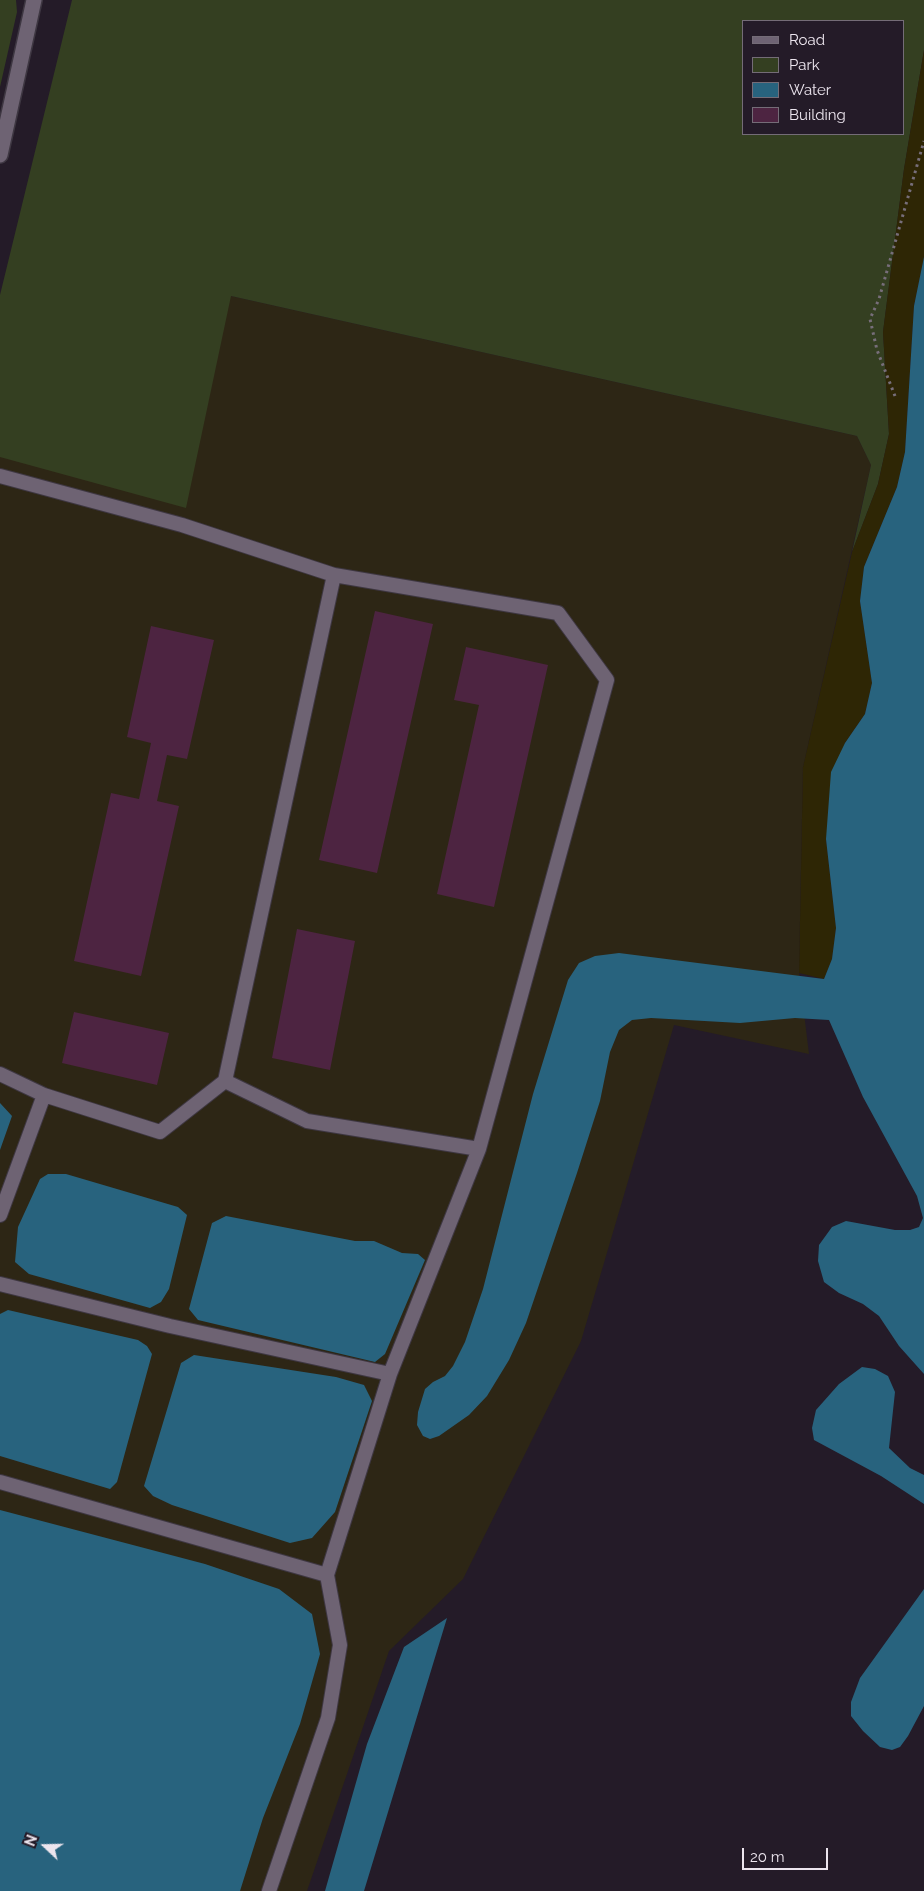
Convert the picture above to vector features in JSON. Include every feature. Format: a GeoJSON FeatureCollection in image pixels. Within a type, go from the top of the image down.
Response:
{"type":"FeatureCollection","features":[{"type":"Feature","properties":{"kind":"street"},"geometry":{"type":"LineString","coordinates":[[0,155],[34,0]]}},
{"type":"Feature","properties":{"kind":"lane"},"geometry":{"type":"LineString","coordinates":[[0,476],[182,525],[334,575],[558,612],[607,680],[479,1150],[390,1374],[327,1575],[340,1645],[328,1718],[269,1891]]}},
{"type":"Feature","properties":{"kind":"lane"},"geometry":{"type":"LineString","coordinates":[[0,1074],[44,1094],[160,1132],[225,1082],[334,575]]}},
{"type":"Feature","properties":{"kind":"lane"},"geometry":{"type":"LineString","coordinates":[[225,1082],[307,1121],[479,1150]]}},
{"type":"Feature","properties":{"kind":"lane"},"geometry":{"type":"LineString","coordinates":[[0,1215],[44,1094]]}},
{"type":"Feature","properties":{"kind":"lane"},"geometry":{"type":"LineString","coordinates":[[0,1284],[170,1326],[390,1374]]}},
{"type":"Feature","properties":{"kind":"lane"},"geometry":{"type":"LineString","coordinates":[[0,1482],[327,1575]]}},
{"type":"Feature","properties":{"kind":"path"},"geometry":{"type":"LineString","coordinates":[[895,396],[877,350],[870,318],[879,299],[924,141]]}},
{"type":"Feature","properties":{"kind":"shaded area"},"geometry":{"type":"Polygon","coordinates":[[[0,295],[231,296],[857,436],[871,465],[803,767],[799,972],[809,1054],[674,1025],[581,1341],[463,1579],[389,1651],[307,1891],[0,1891],[0,295]]]}},
{"type":"Feature","properties":{"kind":"green space"},"geometry":{"type":"Polygon","coordinates":[[[0,0],[16,0],[17,12],[0,87],[0,0]]]}},
{"type":"Feature","properties":{"kind":"green space"},"geometry":{"type":"Polygon","coordinates":[[[72,0],[924,0],[924,50],[904,169],[883,332],[889,434],[878,484],[852,552],[871,465],[857,436],[231,296],[186,508],[0,457],[0,295],[72,0]]]}},
{"type":"Feature","properties":{"kind":"sand"},"geometry":{"type":"Polygon","coordinates":[[[924,50],[924,257],[914,306],[905,452],[897,487],[864,567],[860,601],[872,683],[865,714],[845,743],[826,839],[836,928],[832,959],[824,979],[799,973],[803,767],[852,552],[878,484],[889,434],[883,332],[904,169],[924,50]]]}},
{"type":"Feature","properties":{"kind":"water"},"geometry":{"type":"Polygon","coordinates":[[[924,257],[924,1374],[899,1346],[879,1316],[863,1304],[839,1293],[824,1282],[818,1261],[819,1245],[832,1227],[846,1221],[895,1230],[910,1230],[919,1227],[923,1218],[917,1196],[863,1097],[829,1020],[795,1018],[740,1023],[651,1018],[632,1020],[619,1030],[610,1052],[600,1101],[577,1173],[526,1323],[509,1360],[487,1396],[469,1415],[439,1436],[430,1439],[423,1436],[417,1425],[418,1412],[425,1389],[433,1382],[445,1376],[453,1366],[465,1342],[483,1289],[533,1094],[568,980],[579,963],[595,956],[619,953],[824,979],[832,959],[836,928],[826,839],[831,772],[845,743],[865,714],[872,683],[860,601],[864,567],[897,487],[905,452],[914,306],[924,257]]]}},
{"type":"Feature","properties":{"kind":"water"},"geometry":{"type":"Polygon","coordinates":[[[0,1103],[12,1116],[0,1150],[0,1103]]]}},
{"type":"Feature","properties":{"kind":"water"},"geometry":{"type":"Polygon","coordinates":[[[48,1174],[66,1174],[178,1207],[187,1215],[169,1289],[161,1302],[150,1308],[29,1274],[15,1262],[18,1227],[40,1179],[48,1174]]]}},
{"type":"Feature","properties":{"kind":"water"},"geometry":{"type":"Polygon","coordinates":[[[226,1216],[355,1241],[374,1241],[402,1253],[418,1254],[425,1260],[385,1354],[375,1362],[198,1320],[189,1309],[212,1223],[226,1216]]]}},
{"type":"Feature","properties":{"kind":"water"},"geometry":{"type":"Polygon","coordinates":[[[8,1310],[138,1340],[147,1346],[152,1354],[117,1482],[110,1489],[0,1456],[0,1314],[8,1310]]]}},
{"type":"Feature","properties":{"kind":"water"},"geometry":{"type":"Polygon","coordinates":[[[194,1355],[336,1377],[364,1385],[372,1401],[335,1512],[312,1538],[290,1543],[172,1505],[153,1496],[144,1486],[181,1363],[194,1355]]]}},
{"type":"Feature","properties":{"kind":"water"},"geometry":{"type":"Polygon","coordinates":[[[862,1367],[875,1369],[888,1376],[895,1392],[889,1448],[910,1468],[924,1475],[924,1504],[881,1476],[814,1440],[812,1428],[816,1410],[839,1384],[862,1367]]]}},
{"type":"Feature","properties":{"kind":"water"},"geometry":{"type":"Polygon","coordinates":[[[0,1510],[205,1564],[279,1589],[312,1614],[320,1654],[300,1724],[263,1818],[240,1891],[0,1891],[0,1510]]]}},
{"type":"Feature","properties":{"kind":"water"},"geometry":{"type":"Polygon","coordinates":[[[924,1589],[924,1706],[900,1747],[892,1750],[880,1747],[863,1731],[851,1716],[851,1702],[860,1678],[924,1589]]]}},
{"type":"Feature","properties":{"kind":"water"},"geometry":{"type":"Polygon","coordinates":[[[447,1618],[364,1891],[325,1891],[367,1744],[404,1647],[447,1618]]]}},
{"type":"Feature","properties":{"kind":"building"},"geometry":{"type":"Polygon","coordinates":[[[375,611],[433,624],[377,873],[319,860],[375,611]]]}},
{"type":"Feature","properties":{"kind":"building"},"geometry":{"type":"Polygon","coordinates":[[[151,626],[214,640],[187,759],[167,755],[157,801],[179,806],[141,976],[74,961],[111,793],[139,799],[151,743],[127,737],[151,626]]]}},
{"type":"Feature","properties":{"kind":"building"},"geometry":{"type":"Polygon","coordinates":[[[466,647],[548,665],[494,907],[437,894],[479,705],[454,700],[466,647]]]}},
{"type":"Feature","properties":{"kind":"building"},"geometry":{"type":"Polygon","coordinates":[[[297,929],[355,941],[330,1070],[272,1058],[297,929]]]}},
{"type":"Feature","properties":{"kind":"building"},"geometry":{"type":"Polygon","coordinates":[[[74,1012],[169,1033],[157,1085],[62,1063],[74,1012]]]}}]}
